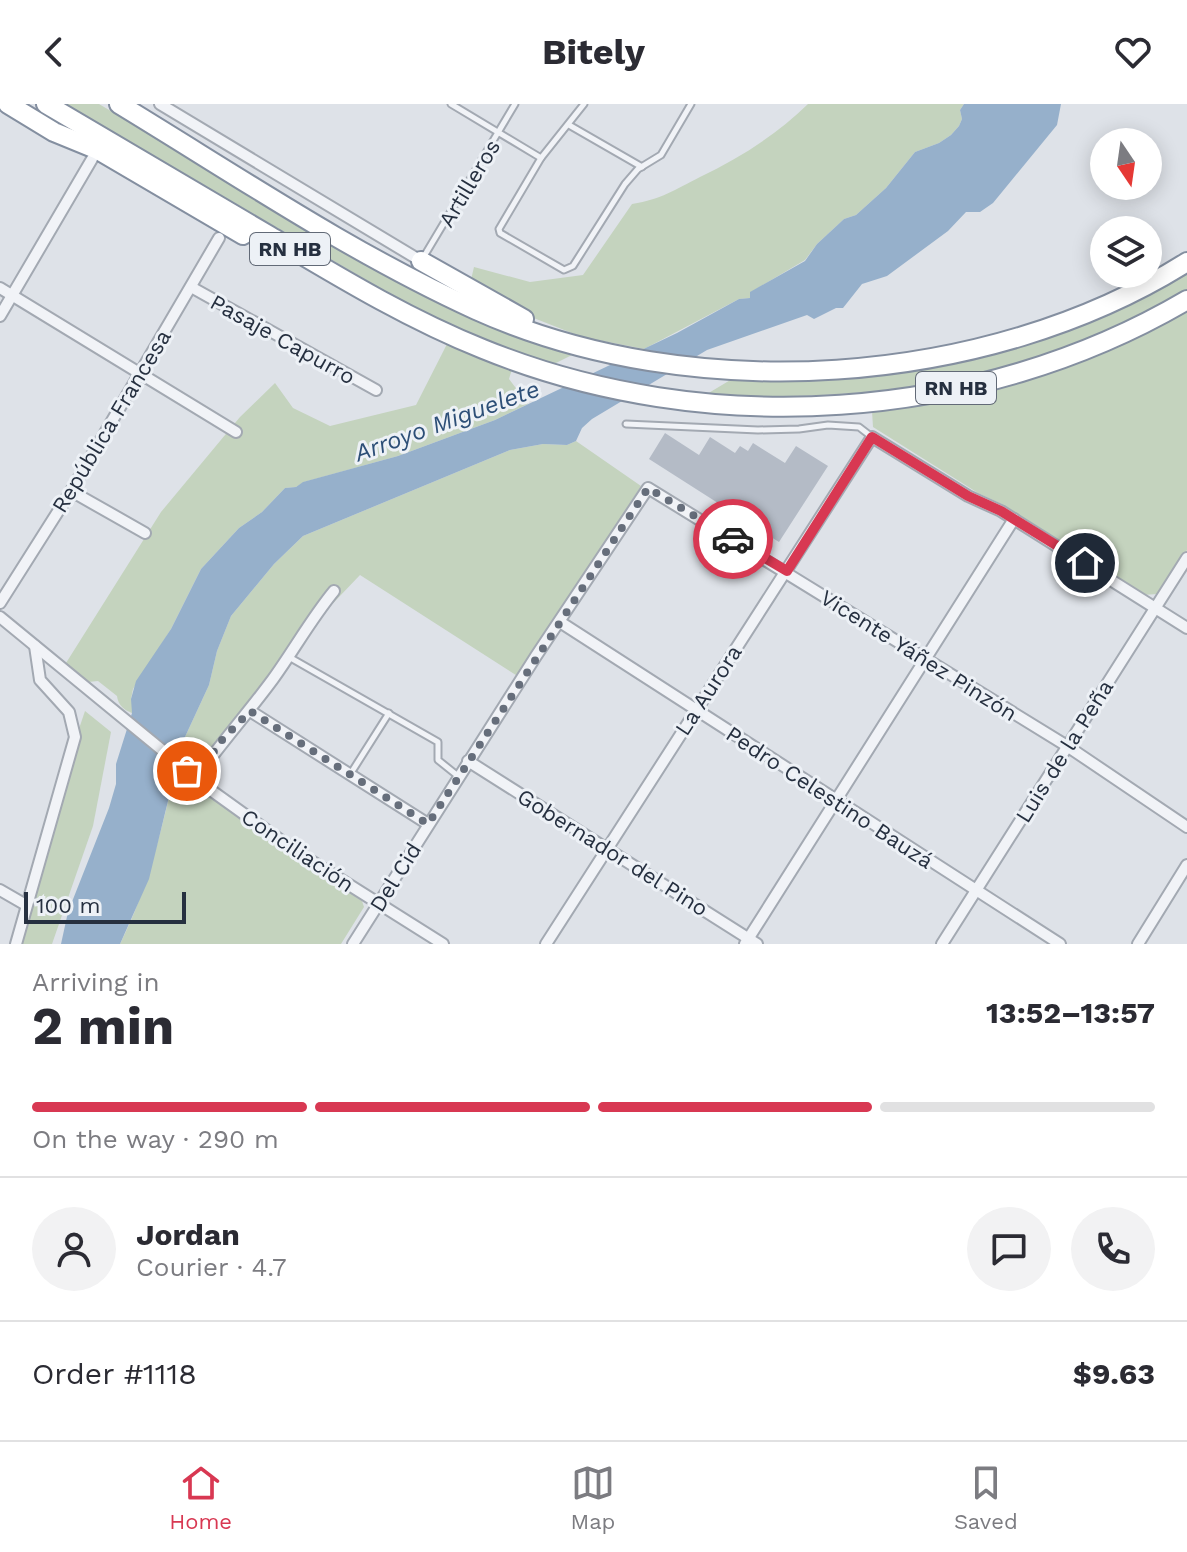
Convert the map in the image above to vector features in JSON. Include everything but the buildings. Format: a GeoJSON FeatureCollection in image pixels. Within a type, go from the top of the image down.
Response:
{"type":"FeatureCollection","features":[{"type":"Feature","properties":{"kind":"highway"},"geometry":{"type":"LineString","coordinates":[[8,104],[54,132],[98,150],[264,247],[309,268],[335,276]]}},
{"type":"Feature","properties":{"kind":"highway","name":"RN HB"},"geometry":{"type":"LineString","coordinates":[[46,104],[335,276],[448,334],[545,371],[610,388],[709,404],[799,407],[892,399],[1006,376],[1092,346],[1187,300]]}},
{"type":"Feature","properties":{"kind":"highway","name":"RN HB"},"geometry":{"type":"LineString","coordinates":[[119,104],[385,264],[475,309],[550,336],[662,362],[758,371],[837,371],[878,367],[990,345],[1112,301],[1187,262]]}},
{"type":"Feature","properties":{"kind":"highway"},"geometry":{"type":"LineString","coordinates":[[421,261],[550,336]]}},
{"type":"Feature","properties":{"kind":"street"},"geometry":{"type":"LineString","coordinates":[[160,104],[421,261]]}},
{"type":"Feature","properties":{"kind":"street"},"geometry":{"type":"LineString","coordinates":[[0,316],[92,159]]}},
{"type":"Feature","properties":{"kind":"street","name":"República Francesa"},"geometry":{"type":"LineString","coordinates":[[0,603],[71,491],[219,238]]}},
{"type":"Feature","properties":{"kind":"street","name":"Pasaje Capurro"},"geometry":{"type":"LineString","coordinates":[[191,287],[376,390]]}},
{"type":"Feature","properties":{"kind":"street"},"geometry":{"type":"LineString","coordinates":[[0,288],[236,432]]}},
{"type":"Feature","properties":{"kind":"street"},"geometry":{"type":"LineString","coordinates":[[872,437],[968,496],[1014,519],[1187,628]]}},
{"type":"Feature","properties":{"kind":"street","name":"La Aurora"},"geometry":{"type":"LineString","coordinates":[[546,944],[872,437]]}},
{"type":"Feature","properties":{"kind":"street","name":"Vicente Yáñez Pinzón"},"geometry":{"type":"LineString","coordinates":[[648,488],[1067,746],[1187,827]]}},
{"type":"Feature","properties":{"kind":"street","name":"Del Cid"},"geometry":{"type":"LineString","coordinates":[[353,944],[468,761],[648,488]]}},
{"type":"Feature","properties":{"kind":"street"},"geometry":{"type":"LineString","coordinates":[[71,491],[145,533]]}},
{"type":"Feature","properties":{"kind":"street"},"geometry":{"type":"LineString","coordinates":[[750,942],[1014,519]]}},
{"type":"Feature","properties":{"kind":"street","name":"Luis de la Peña"},"geometry":{"type":"LineString","coordinates":[[942,944],[1187,558]]}},
{"type":"Feature","properties":{"kind":"street"},"geometry":{"type":"LineString","coordinates":[[191,775],[250,711],[334,591]]}},
{"type":"Feature","properties":{"kind":"street","name":"Conciliación"},"geometry":{"type":"LineString","coordinates":[[0,617],[191,775],[297,852],[443,944]]}},
{"type":"Feature","properties":{"kind":"street","name":"Pedro Celestino Bauzá"},"geometry":{"type":"LineString","coordinates":[[560,622],[1060,944]]}},
{"type":"Feature","properties":{"kind":"street"},"geometry":{"type":"LineString","coordinates":[[16,944],[75,737],[69,712],[37,674],[35,646]]}},
{"type":"Feature","properties":{"kind":"street"},"geometry":{"type":"LineString","coordinates":[[250,711],[428,824]]}},
{"type":"Feature","properties":{"kind":"street","name":"Gobernador del Pino"},"geometry":{"type":"LineString","coordinates":[[468,761],[750,942]]}},
{"type":"Feature","properties":{"kind":"street"},"geometry":{"type":"LineString","coordinates":[[1138,944],[1187,865]]}},
{"type":"Feature","properties":{"kind":"street"},"geometry":{"type":"LineString","coordinates":[[0,890],[26,905]]}},
{"type":"Feature","properties":{"kind":"lane"},"geometry":{"type":"LineString","coordinates":[[451,104],[541,158]]}},
{"type":"Feature","properties":{"kind":"lane","name":"Artilleros"},"geometry":{"type":"LineString","coordinates":[[421,261],[515,104]]}},
{"type":"Feature","properties":{"kind":"lane"},"geometry":{"type":"LineString","coordinates":[[584,104],[541,158],[499,229],[500,233],[564,270],[573,266],[625,184],[642,167],[661,155],[691,104]]}},
{"type":"Feature","properties":{"kind":"lane"},"geometry":{"type":"LineString","coordinates":[[569,125],[642,167]]}},
{"type":"Feature","properties":{"kind":"lane"},"geometry":{"type":"LineString","coordinates":[[626,424],[758,430],[828,425],[859,427],[872,437]]}},
{"type":"Feature","properties":{"kind":"lane"},"geometry":{"type":"LineString","coordinates":[[289,657],[438,742],[438,760],[459,776]]}},
{"type":"Feature","properties":{"kind":"lane"},"geometry":{"type":"LineString","coordinates":[[350,774],[389,713]]}},
{"type":"Feature","properties":{"kind":"green space"},"geometry":{"type":"Polygon","coordinates":[[[66,104],[99,104],[351,254],[547,345],[574,354],[554,364],[515,352],[419,311],[66,104]]]}},
{"type":"Feature","properties":{"kind":"green space"},"geometry":{"type":"Polygon","coordinates":[[[808,104],[964,104],[960,110],[962,119],[951,135],[915,152],[886,188],[856,215],[844,219],[805,260],[751,292],[751,298],[739,299],[644,349],[582,337],[526,315],[470,284],[474,267],[530,282],[583,275],[632,204],[668,194],[729,162],[770,136],[808,104]]]}},
{"type":"Feature","properties":{"kind":"green space"},"geometry":{"type":"Polygon","coordinates":[[[1187,269],[1187,290],[1131,320],[1015,364],[955,379],[832,395],[707,394],[732,379],[846,378],[967,359],[1032,341],[1146,288],[1162,288],[1162,281],[1187,269]]]}},
{"type":"Feature","properties":{"kind":"green space"},"geometry":{"type":"Polygon","coordinates":[[[1187,311],[1187,550],[1157,594],[1143,595],[1002,504],[978,493],[873,427],[872,411],[1021,380],[1114,346],[1187,311]]]}},
{"type":"Feature","properties":{"kind":"green space"},"geometry":{"type":"Polygon","coordinates":[[[447,344],[512,369],[509,379],[528,404],[495,420],[398,456],[285,488],[262,512],[239,528],[201,569],[171,629],[133,689],[131,699],[142,717],[129,712],[117,696],[98,681],[88,682],[66,663],[161,512],[240,417],[275,383],[293,408],[330,426],[416,405],[447,344]]]}},
{"type":"Feature","properties":{"kind":"green space"},"geometry":{"type":"Polygon","coordinates":[[[576,441],[641,486],[519,677],[360,575],[296,642],[196,771],[178,752],[209,685],[217,651],[231,616],[274,564],[303,536],[510,450],[543,444],[567,445],[576,441]]]}},
{"type":"Feature","properties":{"kind":"green space"},"geometry":{"type":"Polygon","coordinates":[[[85,711],[111,732],[93,826],[52,944],[13,944],[26,886],[85,711]]]}},
{"type":"Feature","properties":{"kind":"green space"},"geometry":{"type":"Polygon","coordinates":[[[176,768],[183,779],[362,901],[364,907],[341,944],[120,944],[160,836],[176,768]]]}},
{"type":"Feature","properties":{"kind":"water"},"geometry":{"type":"Polygon","coordinates":[[[964,104],[1061,104],[1057,125],[993,203],[980,212],[966,212],[948,231],[887,276],[862,284],[843,308],[836,308],[814,319],[807,315],[707,350],[592,419],[582,428],[576,441],[567,445],[543,444],[510,450],[303,536],[274,564],[231,616],[217,651],[209,685],[178,752],[149,879],[120,944],[61,944],[68,912],[116,784],[116,764],[132,713],[131,699],[136,681],[171,629],[201,569],[239,528],[262,512],[285,488],[398,456],[495,420],[677,333],[739,299],[750,298],[750,292],[805,261],[817,244],[844,219],[856,215],[886,188],[915,152],[951,135],[962,119],[960,110],[964,104]]]}},
{"type":"Feature","properties":{"kind":"way so far"},"geometry":{"type":"LineString","coordinates":[[187,771],[196,778],[221,741],[250,711],[428,824],[648,488],[733,539]]}},
{"type":"Feature","properties":{"kind":"route"},"geometry":{"type":"LineString","coordinates":[[733,539],[787,571],[872,437],[1085,563]]}},
{"type":"Feature","properties":{"kind":"water label","name":"Arroyo Miguelete"},"geometry":{"type":"Point","coordinates":[447,421]}}]}
